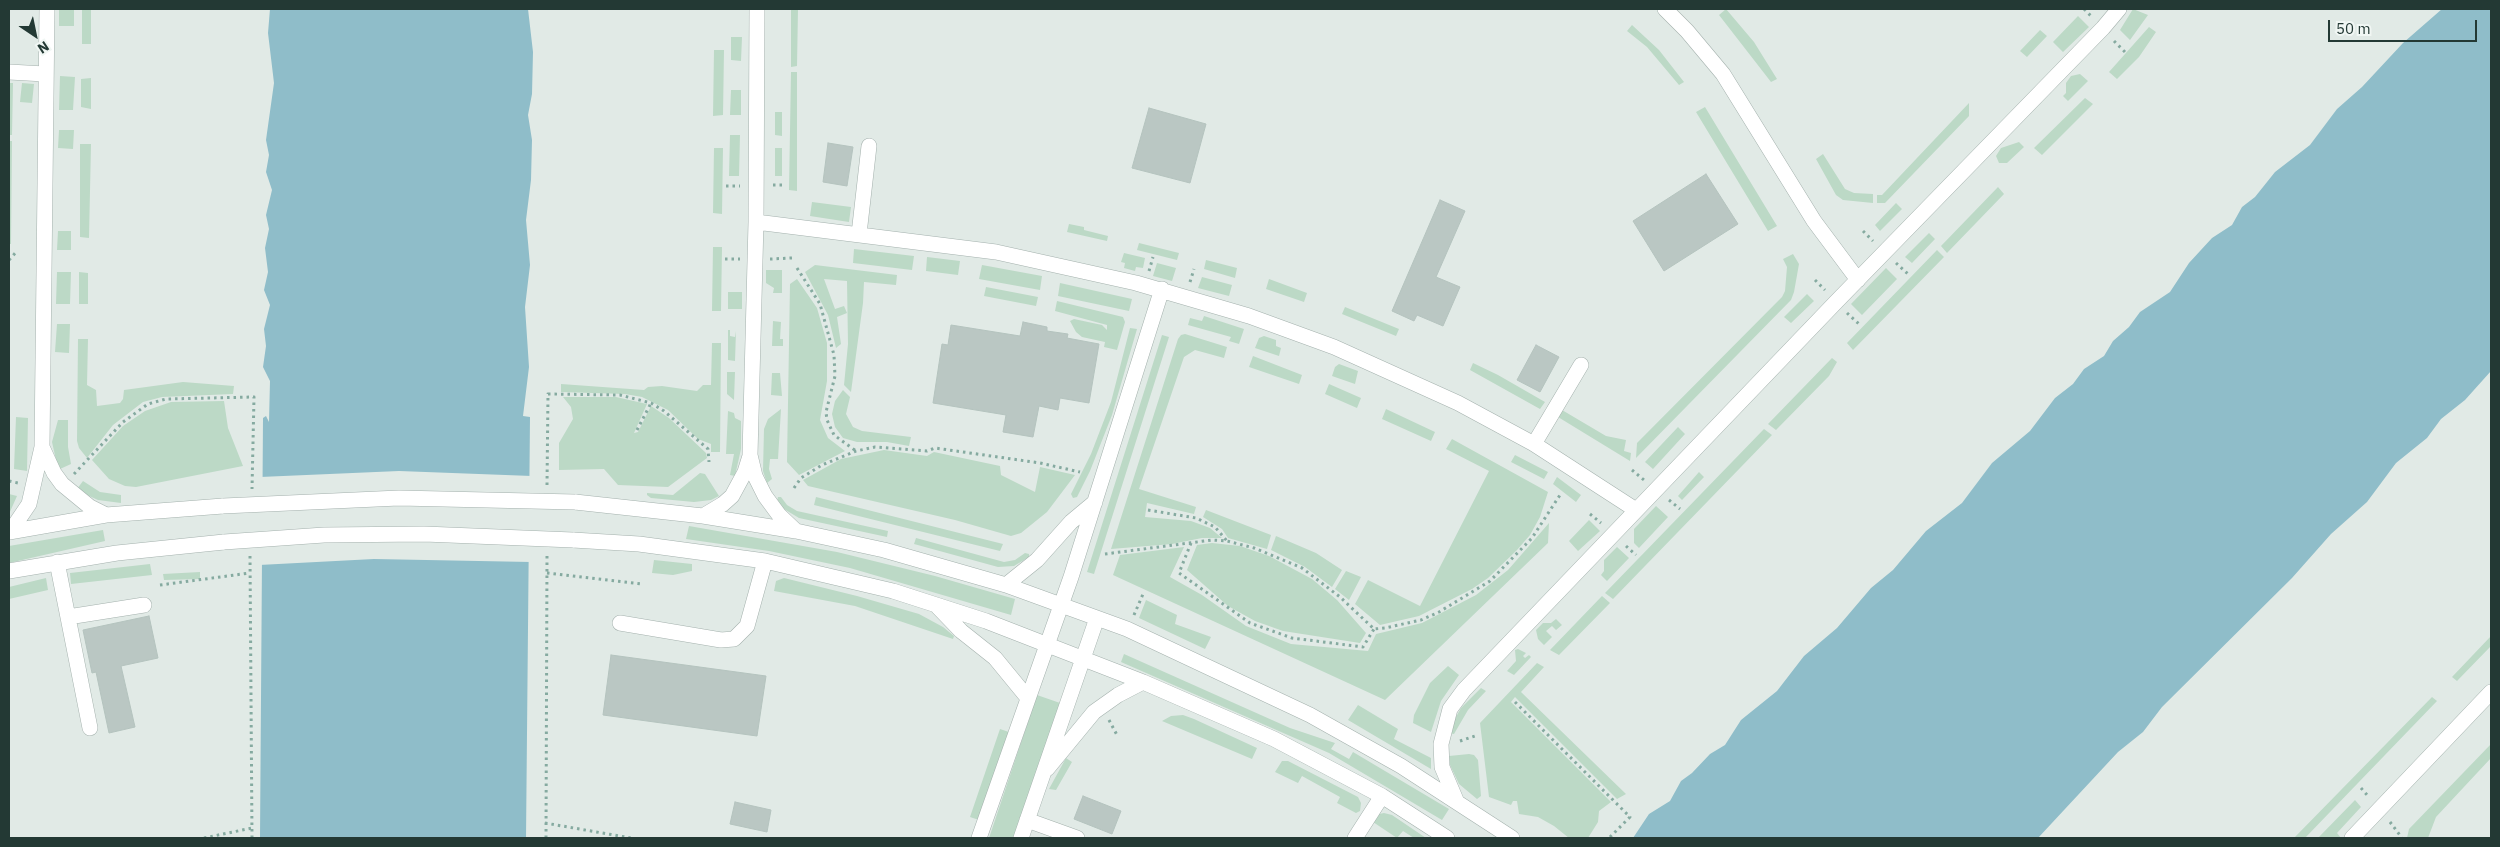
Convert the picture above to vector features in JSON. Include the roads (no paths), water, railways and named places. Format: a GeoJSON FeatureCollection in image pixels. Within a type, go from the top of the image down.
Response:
{"type":"FeatureCollection","features":[{"type":"Feature","properties":{"kind":"street"},"geometry":{"type":"LineString","coordinates":[[10,532],[28,504],[42,447],[47,9]]}},
{"type":"Feature","properties":{"kind":"street"},"geometry":{"type":"LineString","coordinates":[[757,9],[756,222],[750,455],[755,476],[765,496],[779,515],[796,531]]}},
{"type":"Feature","properties":{"kind":"street"},"geometry":{"type":"LineString","coordinates":[[1665,9],[1687,31],[1723,74],[1814,221],[1858,280]]}},
{"type":"Feature","properties":{"kind":"street"},"geometry":{"type":"LineString","coordinates":[[1456,800],[1446,778],[1441,755],[1442,732],[1450,709],[1472,681],[2103,28],[2119,9]]}},
{"type":"Feature","properties":{"kind":"street"},"geometry":{"type":"LineString","coordinates":[[9,72],[45,74]]}},
{"type":"Feature","properties":{"kind":"street"},"geometry":{"type":"LineString","coordinates":[[859,234],[869,146]]}},
{"type":"Feature","properties":{"kind":"street"},"geometry":{"type":"LineString","coordinates":[[756,222],[996,252],[1162,289],[1249,316],[1334,347],[1442,395],[1534,444],[1636,510]]}},
{"type":"Feature","properties":{"kind":"street"},"geometry":{"type":"LineString","coordinates":[[979,838],[1027,697],[1061,605],[1162,289]]}},
{"type":"Feature","properties":{"kind":"street"},"geometry":{"type":"LineString","coordinates":[[1534,444],[1581,365]]}},
{"type":"Feature","properties":{"kind":"street"},"geometry":{"type":"LineString","coordinates":[[42,447],[50,466],[62,484],[82,502],[106,515]]}},
{"type":"Feature","properties":{"kind":"street"},"geometry":{"type":"LineString","coordinates":[[703,516],[724,504],[732,496],[745,472],[750,455]]}},
{"type":"Feature","properties":{"kind":"street"},"geometry":{"type":"LineString","coordinates":[[10,532],[106,515],[223,506],[399,498],[575,502],[703,516],[796,531],[900,554],[1006,585],[1127,629],[1310,715],[1401,766],[1512,838]]}},
{"type":"Feature","properties":{"kind":"street"},"geometry":{"type":"LineString","coordinates":[[1006,585],[1037,560],[1071,522],[1095,502]]}},
{"type":"Feature","properties":{"kind":"street"},"geometry":{"type":"LineString","coordinates":[[9,571],[57,562],[170,546],[324,535],[424,534],[573,540],[639,544],[765,561],[851,580],[935,604],[1047,644],[1143,682],[1274,739],[1382,796],[1447,838]]}},
{"type":"Feature","properties":{"kind":"street"},"geometry":{"type":"LineString","coordinates":[[620,623],[720,640],[734,639],[747,626],[765,561]]}},
{"type":"Feature","properties":{"kind":"street"},"geometry":{"type":"LineString","coordinates":[[57,562],[90,728]]}},
{"type":"Feature","properties":{"kind":"street"},"geometry":{"type":"LineString","coordinates":[[935,604],[960,631],[995,658],[1027,697]]}},
{"type":"Feature","properties":{"kind":"street"},"geometry":{"type":"LineString","coordinates":[[68,616],[144,605]]}},
{"type":"Feature","properties":{"kind":"street"},"geometry":{"type":"LineString","coordinates":[[1021,838],[1040,778],[1097,618]]}},
{"type":"Feature","properties":{"kind":"street"},"geometry":{"type":"LineString","coordinates":[[1040,778],[1094,712],[1118,694],[1143,682]]}},
{"type":"Feature","properties":{"kind":"street"},"geometry":{"type":"LineString","coordinates":[[2357,836],[2491,692]]}},
{"type":"Feature","properties":{"kind":"street"},"geometry":{"type":"LineString","coordinates":[[1355,838],[1382,796]]}},
{"type":"Feature","properties":{"kind":"street"},"geometry":{"type":"LineString","coordinates":[[1027,820],[1077,838]]}},
{"type":"Feature","properties":{"kind":"water"},"geometry":{"type":"Polygon","coordinates":[[[270,9],[528,9],[533,52],[532,94],[528,115],[532,140],[531,180],[526,220],[530,265],[525,307],[529,367],[523,416],[530,417],[526,838],[260,838],[263,418],[266,416],[269,422],[270,381],[263,367],[266,346],[264,329],[270,305],[264,290],[268,272],[265,248],[269,229],[266,215],[272,190],[266,172],[269,155],[266,140],[274,83],[268,33],[270,9]]]}},
{"type":"Feature","properties":{"kind":"water"},"geometry":{"type":"Polygon","coordinates":[[[2442,9],[2491,9],[2491,371],[2465,400],[2441,419],[2427,438],[2396,463],[2367,502],[2331,534],[2292,578],[2162,707],[2143,732],[2118,752],[2038,838],[1633,838],[1649,814],[1670,801],[1681,781],[1692,773],[1710,754],[1725,745],[1741,720],[1777,691],[1804,656],[1837,628],[1871,588],[1893,570],[1926,531],[1962,503],[1992,463],[2030,431],[2055,398],[2073,384],[2084,369],[2104,356],[2113,341],[2129,327],[2140,312],[2170,292],[2189,263],[2212,238],[2232,225],[2242,207],[2255,197],[2275,172],[2310,145],[2337,109],[2362,87],[2403,43],[2442,9]]]}}]}
